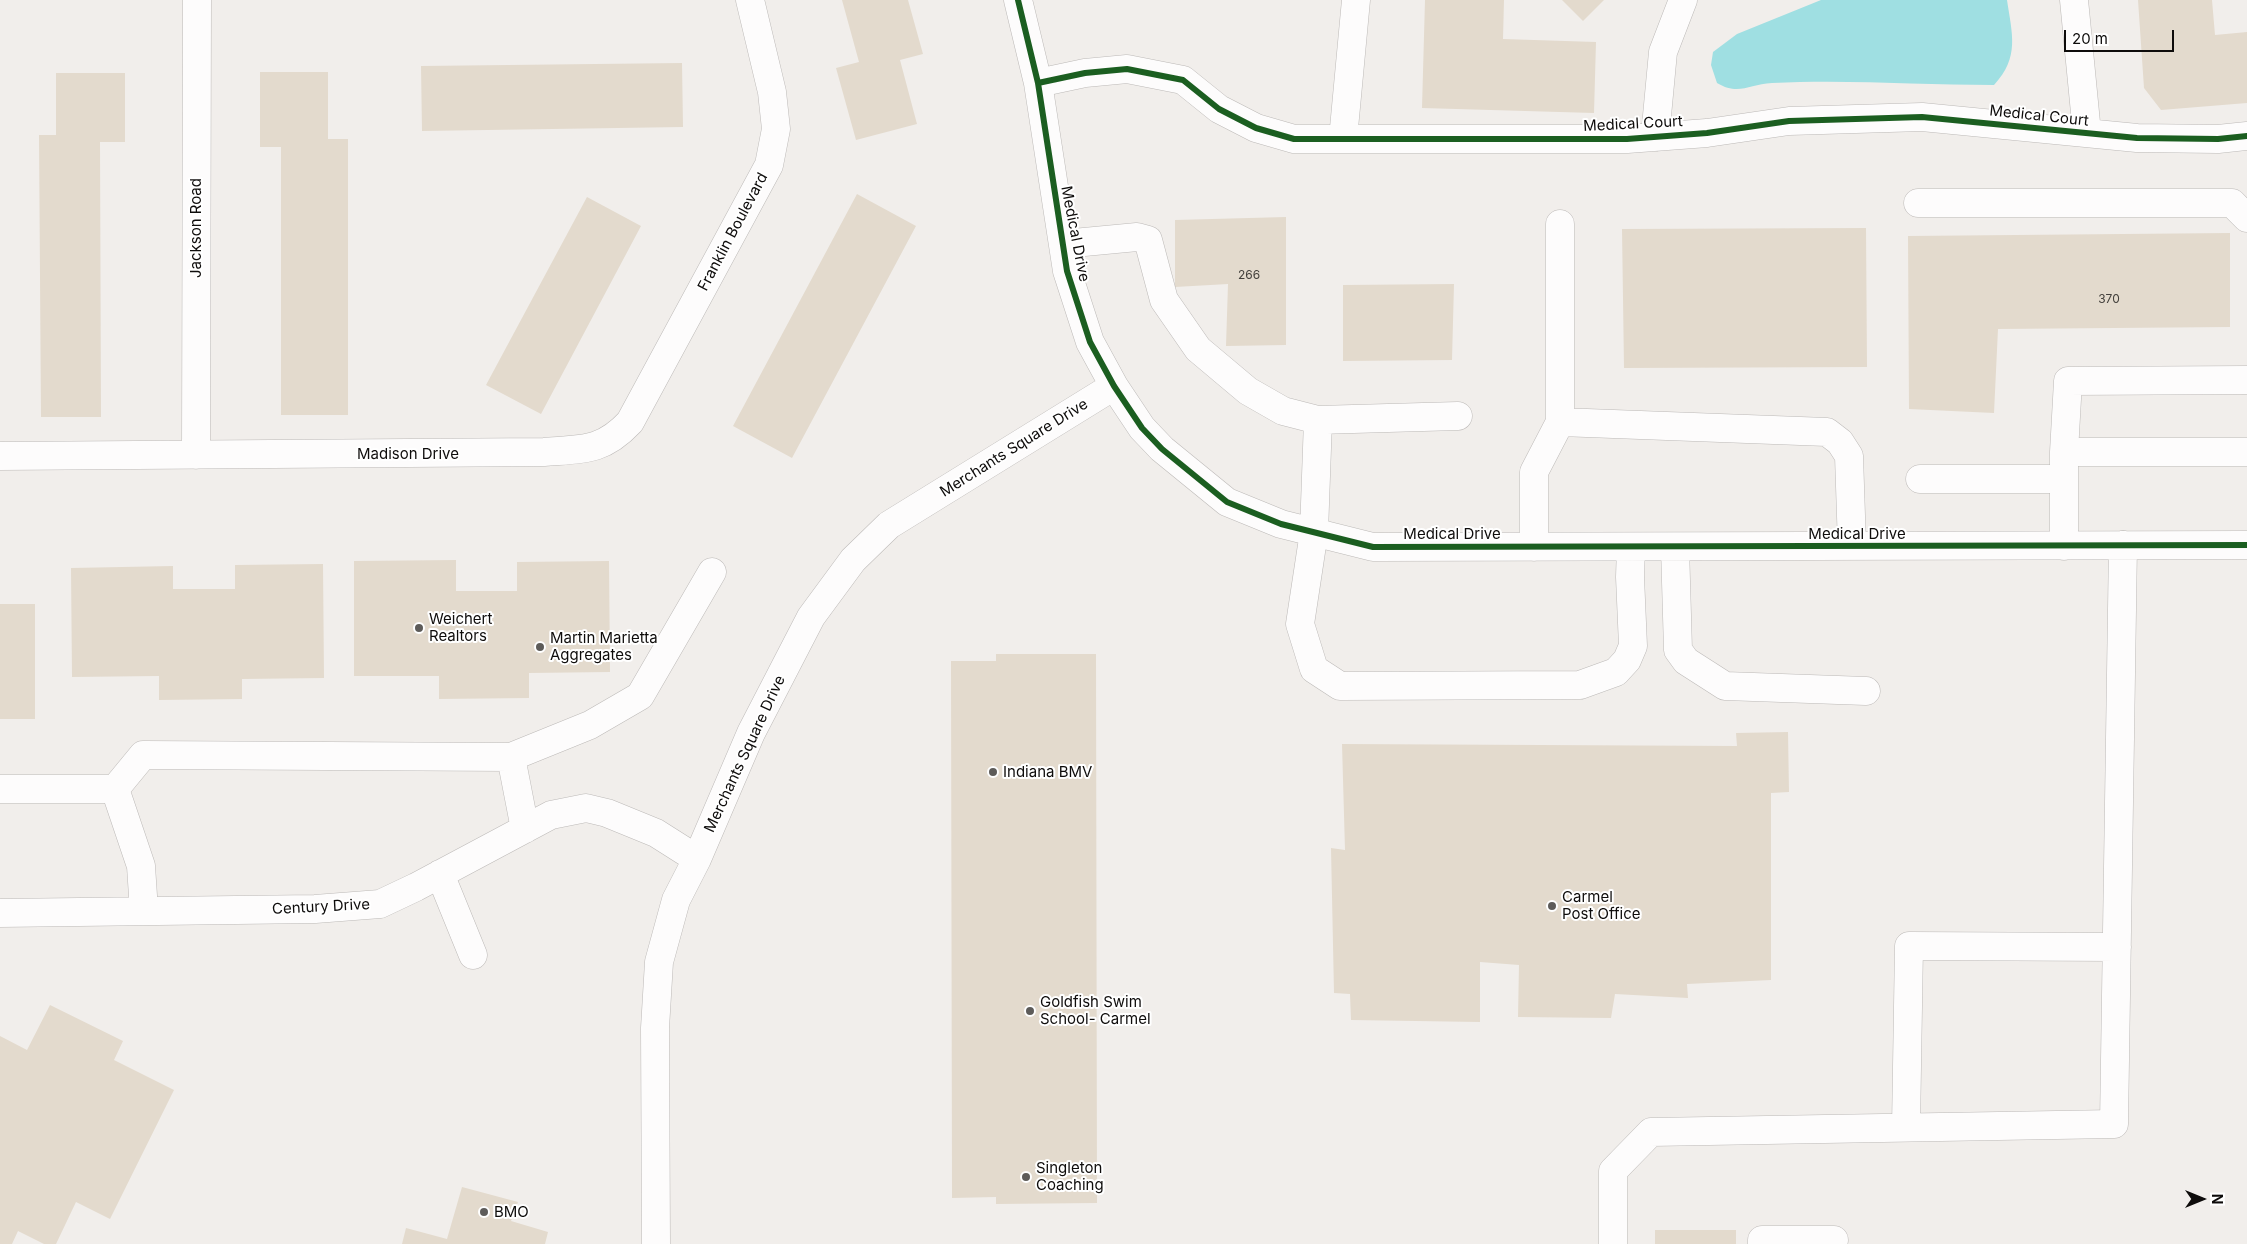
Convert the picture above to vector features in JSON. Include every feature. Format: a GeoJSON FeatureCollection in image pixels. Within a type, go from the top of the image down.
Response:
{"type":"FeatureCollection","features":[{"type":"Feature","properties":{"kind":"street","name":"Jackson Road"},"geometry":{"type":"LineString","coordinates":[[196,455],[197,0]]}},
{"type":"Feature","properties":{"kind":"street","name":"Franklin Boulevard"},"geometry":{"type":"LineString","coordinates":[[688,315],[769,165],[776,129],[772,92],[750,0]]}},
{"type":"Feature","properties":{"kind":"street","name":"Medical Drive"},"geometry":{"type":"LineString","coordinates":[[1018,0],[1038,83],[1067,271],[1090,342],[1114,386],[1142,428],[1162,449],[1227,502],[1281,524],[1373,547],[2247,545]]}},
{"type":"Feature","properties":{"kind":"street"},"geometry":{"type":"LineString","coordinates":[[1343,140],[1356,0]]}},
{"type":"Feature","properties":{"kind":"street"},"geometry":{"type":"LineString","coordinates":[[1655,137],[1663,52],[1683,0]]}},
{"type":"Feature","properties":{"kind":"street"},"geometry":{"type":"LineString","coordinates":[[2074,0],[2087,133]]}},
{"type":"Feature","properties":{"kind":"street","name":"Medical Court"},"geometry":{"type":"LineString","coordinates":[[1038,83],[1085,74],[1127,69],[1183,80],[1219,109],[1256,128],[1294,140],[1627,139],[1707,133],[1789,121],[1857,117],[1922,117],[2137,138],[2218,139],[2247,136]]}},
{"type":"Feature","properties":{"kind":"street"},"geometry":{"type":"LineString","coordinates":[[1918,203],[2232,203],[2247,218]]}},
{"type":"Feature","properties":{"kind":"street"},"geometry":{"type":"LineString","coordinates":[[1534,547],[1534,472],[1560,422],[1560,224]]}},
{"type":"Feature","properties":{"kind":"street"},"geometry":{"type":"LineString","coordinates":[[1062,244],[1137,237],[1148,240],[1164,300],[1198,348],[1248,391],[1283,411],[1318,420],[1458,416]]}},
{"type":"Feature","properties":{"kind":"street","name":"Madison Drive"},"geometry":{"type":"LineString","coordinates":[[0,456],[544,452],[593,449],[617,436],[630,422],[688,315]]}},
{"type":"Feature","properties":{"kind":"street"},"geometry":{"type":"LineString","coordinates":[[2064,546],[2064,452],[2068,381],[2247,380]]}},
{"type":"Feature","properties":{"kind":"street","name":"Merchants Square Drive"},"geometry":{"type":"LineString","coordinates":[[656,1244],[655,1028],[660,962],[676,900],[751,733],[806,625],[853,560],[889,525],[1114,386]]}},
{"type":"Feature","properties":{"kind":"street"},"geometry":{"type":"LineString","coordinates":[[1318,420],[1314,532],[1300,624],[1314,670],[1340,686],[1580,685],[1616,672],[1627,660],[1633,646],[1630,577],[1631,547]]}},
{"type":"Feature","properties":{"kind":"street"},"geometry":{"type":"LineString","coordinates":[[1560,422],[1827,432],[1840,442],[1849,456],[1852,546]]}},
{"type":"Feature","properties":{"kind":"street"},"geometry":{"type":"LineString","coordinates":[[2064,452],[2247,452]]}},
{"type":"Feature","properties":{"kind":"street"},"geometry":{"type":"LineString","coordinates":[[1920,479],[2064,479]]}},
{"type":"Feature","properties":{"kind":"street"},"geometry":{"type":"LineString","coordinates":[[1613,1244],[1613,1171],[1651,1132],[2114,1124],[2123,545]]}},
{"type":"Feature","properties":{"kind":"street"},"geometry":{"type":"LineString","coordinates":[[1675,547],[1678,650],[1686,661],[1725,686],[1866,690]]}},
{"type":"Feature","properties":{"kind":"street"},"geometry":{"type":"LineString","coordinates":[[115,789],[143,755],[511,757],[590,725],[640,696],[712,572]]}},
{"type":"Feature","properties":{"kind":"street"},"geometry":{"type":"LineString","coordinates":[[511,757],[525,829]]}},
{"type":"Feature","properties":{"kind":"street"},"geometry":{"type":"LineString","coordinates":[[0,789],[115,789]]}},
{"type":"Feature","properties":{"kind":"street"},"geometry":{"type":"LineString","coordinates":[[115,789],[141,866],[144,911]]}},
{"type":"Feature","properties":{"kind":"street","name":"Century Drive"},"geometry":{"type":"LineString","coordinates":[[0,913],[315,908],[380,904],[551,815],[586,808],[607,813],[656,833],[696,859]]}},
{"type":"Feature","properties":{"kind":"street"},"geometry":{"type":"LineString","coordinates":[[440,874],[474,955]]}},
{"type":"Feature","properties":{"kind":"street"},"geometry":{"type":"LineString","coordinates":[[1906,1127],[1909,946],[2117,947]]}},
{"type":"Feature","properties":{"kind":"street"},"geometry":{"type":"LineString","coordinates":[[1762,1244],[1762,1240],[1834,1240]]}},
{"type":"Feature","properties":{"kind":"water"},"geometry":{"type":"Polygon","coordinates":[[[1821,0],[2007,0],[2012,34],[2011,55],[2008,65],[1994,85],[1800,82],[1772,83],[1732,89],[1717,83],[1711,65],[1713,52],[1737,34],[1821,0]]]}},
{"type":"Feature","properties":{"kind":"building"},"geometry":{"type":"Polygon","coordinates":[[[842,0],[908,0],[923,54],[900,60],[917,124],[856,140],[836,68],[859,62],[842,0]]]}},
{"type":"Feature","properties":{"kind":"building"},"geometry":{"type":"Polygon","coordinates":[[[1425,0],[1504,0],[1503,39],[1596,42],[1594,113],[1422,108],[1425,0]]]}},
{"type":"Feature","properties":{"kind":"building"},"geometry":{"type":"Polygon","coordinates":[[[1562,0],[1604,0],[1583,21],[1562,0]]]}},
{"type":"Feature","properties":{"kind":"building"},"geometry":{"type":"Polygon","coordinates":[[[2138,0],[2212,0],[2215,35],[2247,32],[2247,103],[2161,110],[2144,88],[2138,0]]]}},
{"type":"Feature","properties":{"kind":"building"},"geometry":{"type":"Polygon","coordinates":[[[682,63],[683,127],[422,131],[421,66],[682,63]]]}},
{"type":"Feature","properties":{"kind":"building"},"geometry":{"type":"Polygon","coordinates":[[[260,72],[328,72],[328,139],[348,139],[348,415],[281,415],[281,147],[260,147],[260,72]]]}},
{"type":"Feature","properties":{"kind":"building"},"geometry":{"type":"Polygon","coordinates":[[[56,73],[125,73],[125,142],[100,142],[101,417],[41,417],[39,135],[56,135],[56,73]]]}},
{"type":"Feature","properties":{"kind":"building"},"geometry":{"type":"Polygon","coordinates":[[[857,194],[916,226],[792,458],[733,426],[857,194]]]}},
{"type":"Feature","properties":{"kind":"building"},"geometry":{"type":"Polygon","coordinates":[[[587,197],[641,226],[541,414],[486,385],[587,197]]]}},
{"type":"Feature","properties":{"kind":"building"},"geometry":{"type":"Polygon","coordinates":[[[1286,217],[1286,345],[1226,346],[1228,284],[1175,287],[1175,220],[1286,217]]]}},
{"type":"Feature","properties":{"kind":"building"},"geometry":{"type":"Polygon","coordinates":[[[1866,228],[1867,367],[1624,368],[1622,229],[1866,228]]]}},
{"type":"Feature","properties":{"kind":"building"},"geometry":{"type":"Polygon","coordinates":[[[2230,233],[2230,327],[1998,329],[1994,413],[1909,409],[1908,236],[2230,233]]]}},
{"type":"Feature","properties":{"kind":"building"},"geometry":{"type":"Polygon","coordinates":[[[1454,284],[1452,360],[1343,361],[1343,285],[1454,284]]]}},
{"type":"Feature","properties":{"kind":"building"},"geometry":{"type":"Polygon","coordinates":[[[456,560],[456,591],[517,591],[517,562],[609,561],[610,672],[529,673],[529,698],[439,699],[439,676],[354,676],[354,561],[456,560]]]}},
{"type":"Feature","properties":{"kind":"building"},"geometry":{"type":"Polygon","coordinates":[[[323,564],[324,678],[242,679],[242,699],[159,700],[159,676],[72,677],[71,568],[173,566],[173,589],[235,589],[235,565],[323,564]]]}},
{"type":"Feature","properties":{"kind":"building"},"geometry":{"type":"Polygon","coordinates":[[[0,604],[35,604],[35,719],[0,719],[0,604]]]}},
{"type":"Feature","properties":{"kind":"building"},"geometry":{"type":"Polygon","coordinates":[[[996,654],[1096,654],[1097,1203],[996,1204],[996,1197],[952,1198],[951,661],[996,661],[996,654]]]}},
{"type":"Feature","properties":{"kind":"building","name":"Carmel Post Office"},"geometry":{"type":"Polygon","coordinates":[[[1788,732],[1789,792],[1771,793],[1771,980],[1687,984],[1688,998],[1615,994],[1611,1018],[1518,1017],[1519,965],[1480,962],[1480,1022],[1351,1020],[1350,994],[1334,993],[1331,848],[1345,850],[1342,744],[1737,746],[1736,733],[1788,732]]]}},
{"type":"Feature","properties":{"kind":"building"},"geometry":{"type":"Polygon","coordinates":[[[50,1005],[123,1041],[114,1060],[174,1090],[110,1219],[76,1202],[56,1244],[44,1244],[18,1231],[12,1244],[0,1244],[0,1036],[27,1050],[50,1005]]]}},
{"type":"Feature","properties":{"kind":"building","name":"BMO"},"geometry":{"type":"Polygon","coordinates":[[[462,1187],[518,1202],[511,1221],[548,1232],[545,1244],[402,1244],[406,1228],[447,1239],[462,1187]]]}},
{"type":"Feature","properties":{"kind":"building"},"geometry":{"type":"Polygon","coordinates":[[[1655,1230],[1736,1230],[1736,1244],[1655,1244],[1655,1230]]]}},
{"type":"Feature","properties":{"kind":"cycle path"},"geometry":{"type":"LineString","coordinates":[[1018,0],[1038,83],[1067,271],[1090,342],[1114,386],[1142,428],[1162,449],[1227,502],[1281,524],[1373,547],[2247,545]]}},
{"type":"Feature","properties":{"kind":"cycle path"},"geometry":{"type":"LineString","coordinates":[[1038,83],[1085,73],[1127,69],[1183,80],[1219,109],[1256,128],[1294,139],[1627,139],[1707,133],[1789,121],[1922,117],[2137,138],[2218,139],[2247,136]]}},
{"type":"Feature","properties":{"kind":"place","name":"Weichert Realtors"},"geometry":{"type":"Point","coordinates":[419,628]}},
{"type":"Feature","properties":{"kind":"place","name":"Martin Marietta Aggregates"},"geometry":{"type":"Point","coordinates":[540,647]}},
{"type":"Feature","properties":{"kind":"place","name":"Indiana BMV"},"geometry":{"type":"Point","coordinates":[993,772]}},
{"type":"Feature","properties":{"kind":"place","name":"Carmel Post Office"},"geometry":{"type":"Point","coordinates":[1552,906]}},
{"type":"Feature","properties":{"kind":"place","name":"Goldfish Swim School- Carmel"},"geometry":{"type":"Point","coordinates":[1030,1011]}},
{"type":"Feature","properties":{"kind":"place","name":"Singleton Coaching"},"geometry":{"type":"Point","coordinates":[1026,1177]}},
{"type":"Feature","properties":{"kind":"place","name":"BMO"},"geometry":{"type":"Point","coordinates":[484,1212]}}]}
